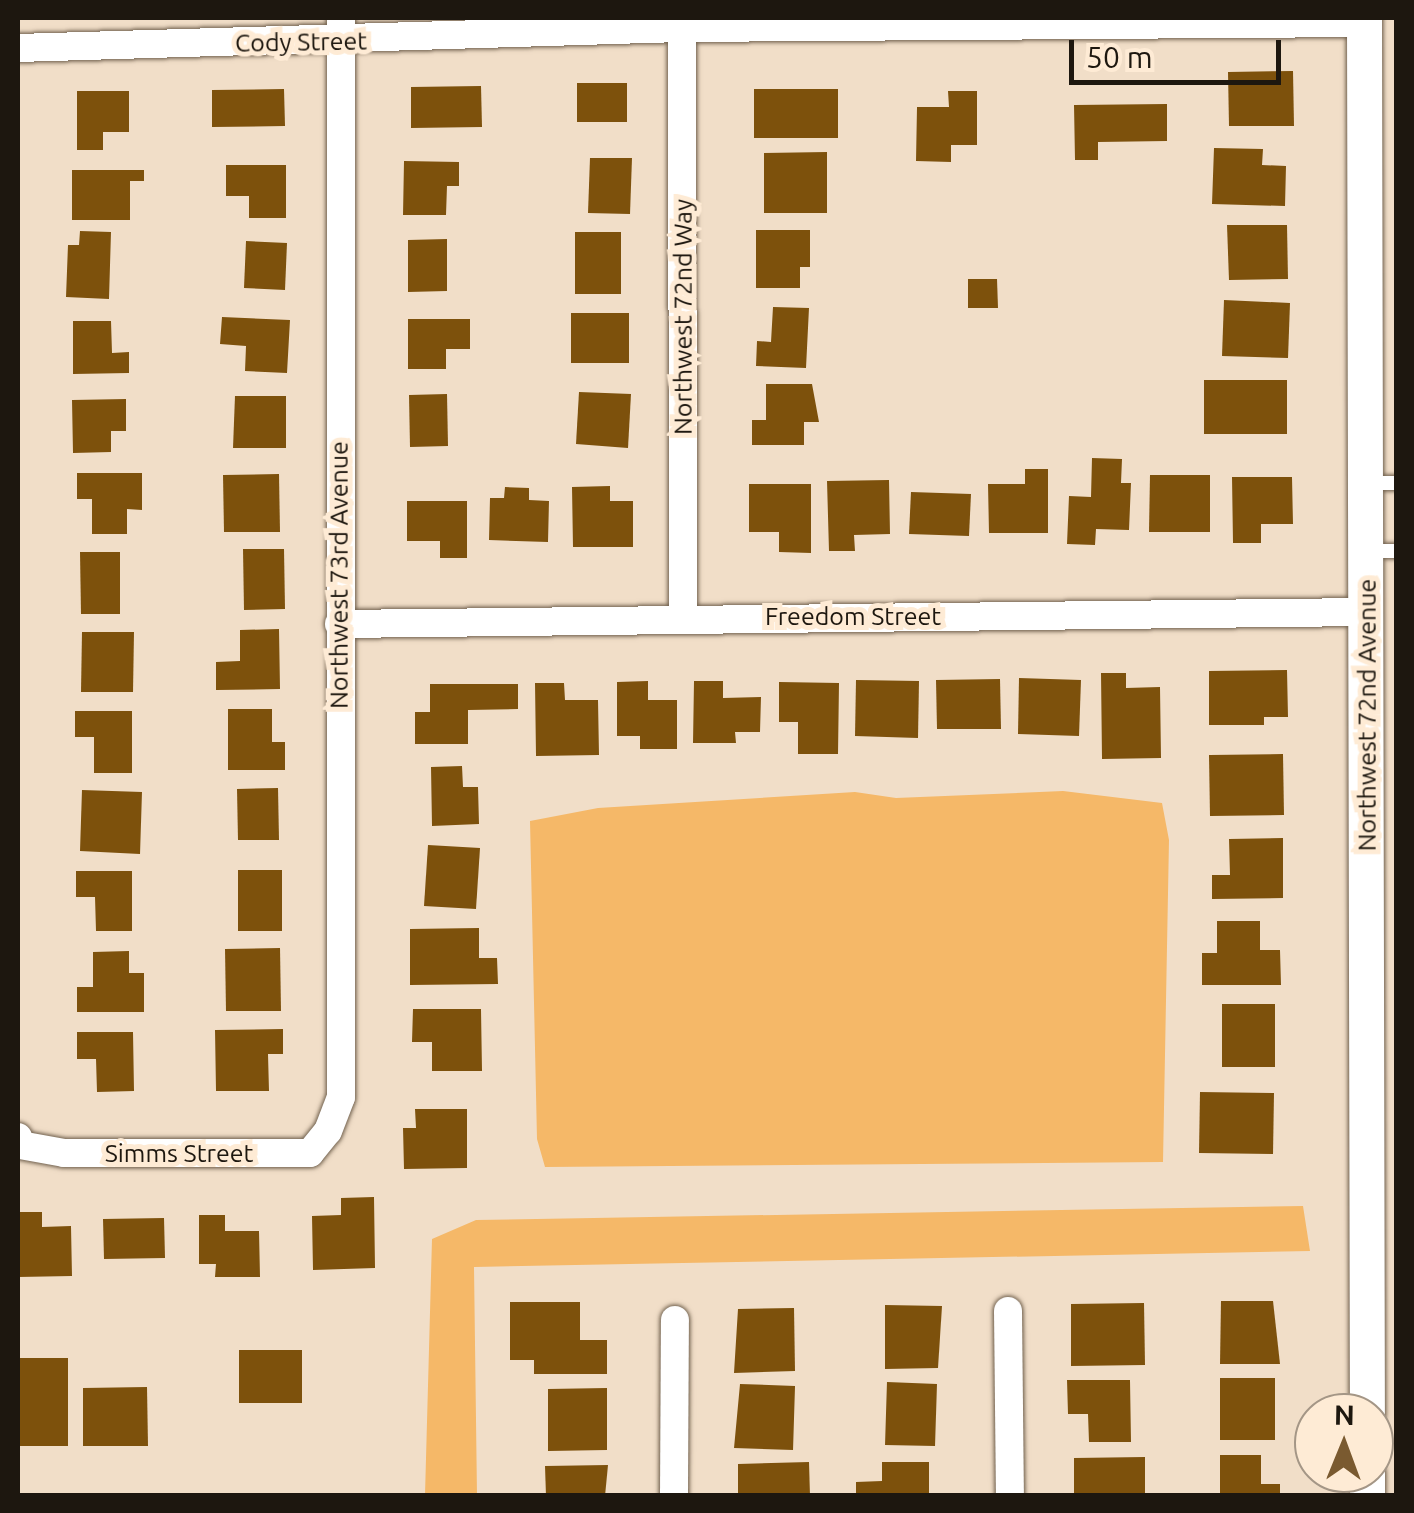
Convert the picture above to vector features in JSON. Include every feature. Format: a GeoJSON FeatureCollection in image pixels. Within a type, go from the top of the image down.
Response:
{"type":"FeatureCollection","features":[{"type":"Feature","properties":{"kind":"street","name":"Cody Street"},"geometry":{"type":"LineString","coordinates":[[18,48],[340,30],[682,23],[1364,20]]}},
{"type":"Feature","properties":{"kind":"street","name":"Northwest 72nd Avenue"},"geometry":{"type":"LineString","coordinates":[[1364,20],[1382,483],[1382,551],[1368,612],[1367,1393]]}},
{"type":"Feature","properties":{"kind":"street","name":"Northwest 72nd Way"},"geometry":{"type":"LineString","coordinates":[[682,23],[683,617]]}},
{"type":"Feature","properties":{"kind":"street","name":"Northwest 73rd Avenue"},"geometry":{"type":"LineString","coordinates":[[328,1131],[341,1098],[340,30]]}},
{"type":"Feature","properties":{"kind":"street","name":"Freedom Street"},"geometry":{"type":"LineString","coordinates":[[339,624],[1368,612]]}},
{"type":"Feature","properties":{"kind":"street","name":"Simms Street"},"geometry":{"type":"LineString","coordinates":[[19,1141],[64,1154],[310,1153],[328,1131]]}},
{"type":"Feature","properties":{"kind":"street"},"geometry":{"type":"LineString","coordinates":[[1008,1311],[1010,1496]]}},
{"type":"Feature","properties":{"kind":"street"},"geometry":{"type":"LineString","coordinates":[[674,1496],[675,1320]]}},
{"type":"Feature","properties":{"kind":"shaded area"},"geometry":{"type":"Polygon","coordinates":[[[1063,791],[1162,803],[1169,840],[1163,1162],[545,1167],[537,1139],[530,821],[598,808],[855,792],[896,798],[1063,791]]]}},
{"type":"Feature","properties":{"kind":"shaded area"},"geometry":{"type":"Polygon","coordinates":[[[1303,1206],[1310,1251],[474,1267],[477,1495],[425,1495],[432,1239],[476,1220],[1303,1206]]]}},
{"type":"Feature","properties":{"kind":"building"},"geometry":{"type":"Polygon","coordinates":[[[1293,71],[1294,126],[1229,126],[1228,72],[1293,71]]]}},
{"type":"Feature","properties":{"kind":"building"},"geometry":{"type":"Polygon","coordinates":[[[577,83],[627,83],[627,122],[577,122],[577,83]]]}},
{"type":"Feature","properties":{"kind":"building"},"geometry":{"type":"Polygon","coordinates":[[[481,86],[482,127],[411,128],[411,87],[481,86]]]}},
{"type":"Feature","properties":{"kind":"building"},"geometry":{"type":"Polygon","coordinates":[[[284,89],[285,126],[212,127],[212,90],[284,89]]]}},
{"type":"Feature","properties":{"kind":"building"},"geometry":{"type":"Polygon","coordinates":[[[754,89],[838,89],[838,138],[754,138],[754,89]]]}},
{"type":"Feature","properties":{"kind":"building"},"geometry":{"type":"Polygon","coordinates":[[[77,91],[129,91],[129,132],[103,132],[103,150],[77,150],[77,91]]]}},
{"type":"Feature","properties":{"kind":"building"},"geometry":{"type":"Polygon","coordinates":[[[948,91],[977,91],[977,145],[951,145],[951,162],[916,161],[917,107],[949,107],[948,91]]]}},
{"type":"Feature","properties":{"kind":"building"},"geometry":{"type":"Polygon","coordinates":[[[1167,104],[1167,141],[1098,142],[1098,160],[1075,160],[1074,105],[1167,104]]]}},
{"type":"Feature","properties":{"kind":"building"},"geometry":{"type":"Polygon","coordinates":[[[1214,148],[1263,149],[1262,165],[1286,166],[1285,206],[1212,204],[1214,148]]]}},
{"type":"Feature","properties":{"kind":"building"},"geometry":{"type":"Polygon","coordinates":[[[827,152],[827,213],[764,213],[764,153],[827,152]]]}},
{"type":"Feature","properties":{"kind":"building"},"geometry":{"type":"Polygon","coordinates":[[[590,158],[632,158],[630,214],[588,213],[590,158]]]}},
{"type":"Feature","properties":{"kind":"building"},"geometry":{"type":"Polygon","coordinates":[[[404,161],[459,162],[459,186],[447,186],[446,215],[403,215],[404,161]]]}},
{"type":"Feature","properties":{"kind":"building"},"geometry":{"type":"Polygon","coordinates":[[[226,165],[286,165],[286,218],[249,218],[249,196],[226,196],[226,165]]]}},
{"type":"Feature","properties":{"kind":"building"},"geometry":{"type":"Polygon","coordinates":[[[72,170],[144,170],[144,181],[130,181],[130,220],[72,220],[72,170]]]}},
{"type":"Feature","properties":{"kind":"building"},"geometry":{"type":"Polygon","coordinates":[[[1227,225],[1287,225],[1288,279],[1229,280],[1227,225]]]}},
{"type":"Feature","properties":{"kind":"building"},"geometry":{"type":"Polygon","coordinates":[[[756,230],[810,230],[810,267],[800,267],[800,288],[756,288],[756,230]]]}},
{"type":"Feature","properties":{"kind":"building"},"geometry":{"type":"Polygon","coordinates":[[[80,231],[111,232],[109,299],[66,297],[68,245],[79,245],[80,231]]]}},
{"type":"Feature","properties":{"kind":"building"},"geometry":{"type":"Polygon","coordinates":[[[575,232],[621,232],[621,294],[575,294],[575,232]]]}},
{"type":"Feature","properties":{"kind":"building"},"geometry":{"type":"Polygon","coordinates":[[[447,239],[447,291],[408,292],[408,240],[447,239]]]}},
{"type":"Feature","properties":{"kind":"building"},"geometry":{"type":"Polygon","coordinates":[[[246,241],[287,243],[285,290],[244,288],[246,241]]]}},
{"type":"Feature","properties":{"kind":"building"},"geometry":{"type":"Polygon","coordinates":[[[968,279],[997,279],[998,308],[968,308],[968,279]]]}},
{"type":"Feature","properties":{"kind":"building"},"geometry":{"type":"Polygon","coordinates":[[[1224,300],[1290,303],[1288,358],[1222,356],[1224,300]]]}},
{"type":"Feature","properties":{"kind":"building"},"geometry":{"type":"Polygon","coordinates":[[[773,307],[809,308],[806,368],[756,366],[757,341],[771,342],[773,307]]]}},
{"type":"Feature","properties":{"kind":"building"},"geometry":{"type":"Polygon","coordinates":[[[571,313],[629,313],[629,363],[571,363],[571,313]]]}},
{"type":"Feature","properties":{"kind":"building"},"geometry":{"type":"Polygon","coordinates":[[[222,317],[290,320],[287,373],[245,371],[246,346],[220,344],[222,317]]]}},
{"type":"Feature","properties":{"kind":"building"},"geometry":{"type":"Polygon","coordinates":[[[408,319],[470,319],[470,349],[446,349],[446,369],[408,369],[408,319]]]}},
{"type":"Feature","properties":{"kind":"building"},"geometry":{"type":"Polygon","coordinates":[[[73,321],[111,321],[112,353],[129,352],[129,373],[73,374],[73,321]]]}},
{"type":"Feature","properties":{"kind":"building"},"geometry":{"type":"Polygon","coordinates":[[[1204,380],[1287,380],[1287,434],[1204,434],[1204,380]]]}},
{"type":"Feature","properties":{"kind":"building"},"geometry":{"type":"Polygon","coordinates":[[[766,384],[812,384],[819,422],[804,422],[804,445],[752,445],[752,420],[766,420],[766,384]]]}},
{"type":"Feature","properties":{"kind":"building"},"geometry":{"type":"Polygon","coordinates":[[[579,392],[631,394],[628,448],[576,444],[579,392]]]}},
{"type":"Feature","properties":{"kind":"building"},"geometry":{"type":"Polygon","coordinates":[[[447,394],[448,446],[410,447],[409,395],[447,394]]]}},
{"type":"Feature","properties":{"kind":"building"},"geometry":{"type":"Polygon","coordinates":[[[235,396],[286,396],[286,448],[233,448],[235,396]]]}},
{"type":"Feature","properties":{"kind":"building"},"geometry":{"type":"Polygon","coordinates":[[[126,399],[126,431],[111,431],[111,452],[73,453],[72,400],[126,399]]]}},
{"type":"Feature","properties":{"kind":"building"},"geometry":{"type":"Polygon","coordinates":[[[1092,458],[1122,459],[1121,483],[1131,483],[1129,530],[1096,529],[1095,545],[1067,544],[1069,496],[1091,497],[1092,458]]]}},
{"type":"Feature","properties":{"kind":"building"},"geometry":{"type":"Polygon","coordinates":[[[1025,469],[1048,469],[1048,533],[989,533],[988,484],[1025,484],[1025,469]]]}},
{"type":"Feature","properties":{"kind":"building"},"geometry":{"type":"Polygon","coordinates":[[[77,473],[142,473],[142,510],[127,509],[127,534],[92,534],[92,499],[77,499],[77,473]]]}},
{"type":"Feature","properties":{"kind":"building"},"geometry":{"type":"Polygon","coordinates":[[[279,474],[280,532],[224,532],[223,475],[279,474]]]}},
{"type":"Feature","properties":{"kind":"building"},"geometry":{"type":"Polygon","coordinates":[[[1150,475],[1210,475],[1210,532],[1149,532],[1150,475]]]}},
{"type":"Feature","properties":{"kind":"building"},"geometry":{"type":"Polygon","coordinates":[[[1232,477],[1292,477],[1293,524],[1261,524],[1261,543],[1233,543],[1232,477]]]}},
{"type":"Feature","properties":{"kind":"building"},"geometry":{"type":"Polygon","coordinates":[[[889,480],[890,534],[854,535],[855,551],[829,551],[827,481],[889,480]]]}},
{"type":"Feature","properties":{"kind":"building"},"geometry":{"type":"Polygon","coordinates":[[[749,484],[811,484],[811,553],[779,552],[779,532],[749,532],[749,484]]]}},
{"type":"Feature","properties":{"kind":"building"},"geometry":{"type":"Polygon","coordinates":[[[610,486],[610,501],[633,501],[633,547],[573,547],[572,487],[610,486]]]}},
{"type":"Feature","properties":{"kind":"building"},"geometry":{"type":"Polygon","coordinates":[[[505,487],[529,488],[529,500],[549,501],[548,542],[489,540],[490,498],[504,498],[505,487]]]}},
{"type":"Feature","properties":{"kind":"building"},"geometry":{"type":"Polygon","coordinates":[[[911,492],[971,494],[969,536],[909,534],[911,492]]]}},
{"type":"Feature","properties":{"kind":"building"},"geometry":{"type":"Polygon","coordinates":[[[407,501],[467,501],[467,558],[440,558],[440,541],[407,541],[407,501]]]}},
{"type":"Feature","properties":{"kind":"building"},"geometry":{"type":"Polygon","coordinates":[[[243,549],[284,549],[285,609],[244,610],[243,549]]]}},
{"type":"Feature","properties":{"kind":"building"},"geometry":{"type":"Polygon","coordinates":[[[80,552],[120,552],[120,614],[81,614],[80,552]]]}},
{"type":"Feature","properties":{"kind":"building"},"geometry":{"type":"Polygon","coordinates":[[[279,629],[280,689],[216,690],[216,662],[240,661],[240,630],[279,629]]]}},
{"type":"Feature","properties":{"kind":"building"},"geometry":{"type":"Polygon","coordinates":[[[82,632],[134,632],[133,692],[81,692],[82,632]]]}},
{"type":"Feature","properties":{"kind":"building"},"geometry":{"type":"Polygon","coordinates":[[[1287,670],[1288,717],[1264,717],[1264,725],[1209,725],[1209,671],[1287,670]]]}},
{"type":"Feature","properties":{"kind":"building"},"geometry":{"type":"Polygon","coordinates":[[[1101,673],[1126,673],[1126,688],[1160,687],[1161,758],[1102,759],[1101,673]]]}},
{"type":"Feature","properties":{"kind":"building"},"geometry":{"type":"Polygon","coordinates":[[[1019,678],[1081,680],[1079,736],[1018,734],[1019,678]]]}},
{"type":"Feature","properties":{"kind":"building"},"geometry":{"type":"Polygon","coordinates":[[[1000,679],[1001,729],[937,729],[936,680],[1000,679]]]}},
{"type":"Feature","properties":{"kind":"building"},"geometry":{"type":"Polygon","coordinates":[[[856,680],[919,681],[918,738],[855,736],[856,680]]]}},
{"type":"Feature","properties":{"kind":"building"},"geometry":{"type":"Polygon","coordinates":[[[648,681],[648,700],[677,700],[677,749],[640,749],[640,736],[617,736],[617,682],[648,681]]]}},
{"type":"Feature","properties":{"kind":"building"},"geometry":{"type":"Polygon","coordinates":[[[694,681],[723,681],[723,698],[761,697],[760,732],[735,732],[736,743],[693,743],[694,681]]]}},
{"type":"Feature","properties":{"kind":"building"},"geometry":{"type":"Polygon","coordinates":[[[779,682],[839,683],[838,754],[798,754],[798,722],[779,722],[779,682]]]}},
{"type":"Feature","properties":{"kind":"building"},"geometry":{"type":"Polygon","coordinates":[[[535,683],[564,683],[565,700],[598,700],[599,755],[536,756],[535,683]]]}},
{"type":"Feature","properties":{"kind":"building"},"geometry":{"type":"Polygon","coordinates":[[[430,684],[518,684],[518,709],[468,710],[468,744],[415,744],[415,712],[430,712],[430,684]]]}},
{"type":"Feature","properties":{"kind":"building"},"geometry":{"type":"Polygon","coordinates":[[[228,709],[272,709],[272,742],[285,742],[285,770],[228,770],[228,709]]]}},
{"type":"Feature","properties":{"kind":"building"},"geometry":{"type":"Polygon","coordinates":[[[75,711],[132,711],[132,773],[94,773],[94,737],[75,737],[75,711]]]}},
{"type":"Feature","properties":{"kind":"building"},"geometry":{"type":"Polygon","coordinates":[[[1283,754],[1284,815],[1210,816],[1209,755],[1283,754]]]}},
{"type":"Feature","properties":{"kind":"building"},"geometry":{"type":"Polygon","coordinates":[[[462,766],[463,787],[478,787],[479,824],[432,826],[431,767],[462,766]]]}},
{"type":"Feature","properties":{"kind":"building"},"geometry":{"type":"Polygon","coordinates":[[[278,788],[279,840],[238,840],[237,789],[278,788]]]}},
{"type":"Feature","properties":{"kind":"building"},"geometry":{"type":"Polygon","coordinates":[[[82,790],[142,792],[140,854],[80,851],[82,790]]]}},
{"type":"Feature","properties":{"kind":"building"},"geometry":{"type":"Polygon","coordinates":[[[1283,838],[1283,898],[1212,899],[1212,875],[1230,875],[1229,839],[1283,838]]]}},
{"type":"Feature","properties":{"kind":"building"},"geometry":{"type":"Polygon","coordinates":[[[428,845],[480,848],[476,909],[424,906],[428,845]]]}},
{"type":"Feature","properties":{"kind":"building"},"geometry":{"type":"Polygon","coordinates":[[[238,870],[282,870],[282,931],[238,931],[238,870]]]}},
{"type":"Feature","properties":{"kind":"building"},"geometry":{"type":"Polygon","coordinates":[[[76,871],[132,871],[132,931],[96,931],[95,897],[76,897],[76,871]]]}},
{"type":"Feature","properties":{"kind":"building"},"geometry":{"type":"Polygon","coordinates":[[[1217,921],[1260,921],[1260,950],[1280,950],[1281,985],[1202,985],[1202,953],[1217,953],[1217,921]]]}},
{"type":"Feature","properties":{"kind":"building"},"geometry":{"type":"Polygon","coordinates":[[[479,928],[479,958],[497,958],[498,984],[410,985],[410,929],[479,928]]]}},
{"type":"Feature","properties":{"kind":"building"},"geometry":{"type":"Polygon","coordinates":[[[280,948],[281,1011],[226,1011],[225,949],[280,948]]]}},
{"type":"Feature","properties":{"kind":"building"},"geometry":{"type":"Polygon","coordinates":[[[129,951],[129,973],[144,973],[144,1012],[77,1012],[77,987],[93,987],[93,952],[129,951]]]}},
{"type":"Feature","properties":{"kind":"building"},"geometry":{"type":"Polygon","coordinates":[[[1222,1004],[1275,1004],[1275,1067],[1222,1067],[1222,1004]]]}},
{"type":"Feature","properties":{"kind":"building"},"geometry":{"type":"Polygon","coordinates":[[[413,1009],[481,1009],[482,1071],[432,1071],[432,1042],[412,1042],[413,1009]]]}},
{"type":"Feature","properties":{"kind":"building"},"geometry":{"type":"Polygon","coordinates":[[[283,1029],[283,1054],[268,1054],[269,1091],[216,1091],[215,1030],[283,1029]]]}},
{"type":"Feature","properties":{"kind":"building"},"geometry":{"type":"Polygon","coordinates":[[[77,1032],[133,1032],[134,1091],[97,1092],[96,1059],[77,1059],[77,1032]]]}},
{"type":"Feature","properties":{"kind":"building"},"geometry":{"type":"Polygon","coordinates":[[[1200,1092],[1274,1093],[1273,1154],[1199,1153],[1200,1092]]]}},
{"type":"Feature","properties":{"kind":"building"},"geometry":{"type":"Polygon","coordinates":[[[415,1109],[467,1109],[467,1168],[404,1169],[403,1128],[416,1128],[415,1109]]]}},
{"type":"Feature","properties":{"kind":"building"},"geometry":{"type":"Polygon","coordinates":[[[374,1197],[375,1268],[313,1270],[312,1216],[341,1215],[341,1198],[374,1197]]]}},
{"type":"Feature","properties":{"kind":"building"},"geometry":{"type":"Polygon","coordinates":[[[18,1212],[42,1212],[42,1227],[71,1226],[72,1276],[18,1277],[18,1212]]]}},
{"type":"Feature","properties":{"kind":"building"},"geometry":{"type":"Polygon","coordinates":[[[199,1215],[225,1215],[225,1231],[259,1231],[260,1277],[215,1277],[216,1264],[199,1264],[199,1215]]]}},
{"type":"Feature","properties":{"kind":"building"},"geometry":{"type":"Polygon","coordinates":[[[164,1218],[165,1258],[104,1259],[103,1219],[164,1218]]]}},
{"type":"Feature","properties":{"kind":"building"},"geometry":{"type":"Polygon","coordinates":[[[1221,1301],[1273,1301],[1280,1364],[1220,1364],[1221,1301]]]}},
{"type":"Feature","properties":{"kind":"building"},"geometry":{"type":"Polygon","coordinates":[[[510,1302],[580,1302],[580,1340],[607,1340],[607,1374],[534,1374],[534,1360],[510,1360],[510,1302]]]}},
{"type":"Feature","properties":{"kind":"building"},"geometry":{"type":"Polygon","coordinates":[[[1144,1303],[1145,1365],[1071,1366],[1071,1304],[1144,1303]]]}},
{"type":"Feature","properties":{"kind":"building"},"geometry":{"type":"Polygon","coordinates":[[[885,1305],[942,1306],[938,1368],[885,1369],[885,1305]]]}},
{"type":"Feature","properties":{"kind":"building"},"geometry":{"type":"Polygon","coordinates":[[[794,1308],[795,1371],[734,1373],[738,1309],[794,1308]]]}},
{"type":"Feature","properties":{"kind":"building"},"geometry":{"type":"Polygon","coordinates":[[[239,1350],[302,1350],[302,1403],[239,1403],[239,1350]]]}},
{"type":"Feature","properties":{"kind":"building"},"geometry":{"type":"Polygon","coordinates":[[[18,1358],[68,1358],[68,1446],[18,1446],[18,1358]]]}},
{"type":"Feature","properties":{"kind":"building"},"geometry":{"type":"Polygon","coordinates":[[[1220,1378],[1275,1378],[1275,1440],[1220,1440],[1220,1378]]]}},
{"type":"Feature","properties":{"kind":"building"},"geometry":{"type":"Polygon","coordinates":[[[1067,1380],[1130,1380],[1131,1442],[1089,1442],[1088,1414],[1068,1414],[1067,1380]]]}},
{"type":"Feature","properties":{"kind":"building"},"geometry":{"type":"Polygon","coordinates":[[[887,1382],[937,1384],[935,1446],[885,1445],[887,1382]]]}},
{"type":"Feature","properties":{"kind":"building"},"geometry":{"type":"Polygon","coordinates":[[[740,1384],[795,1386],[793,1450],[734,1448],[740,1384]]]}},
{"type":"Feature","properties":{"kind":"building"},"geometry":{"type":"Polygon","coordinates":[[[147,1387],[148,1446],[83,1446],[83,1388],[147,1387]]]}},
{"type":"Feature","properties":{"kind":"building"},"geometry":{"type":"Polygon","coordinates":[[[607,1388],[607,1450],[548,1451],[548,1389],[607,1388]]]}},
{"type":"Feature","properties":{"kind":"building"},"geometry":{"type":"Polygon","coordinates":[[[1220,1455],[1261,1455],[1261,1484],[1280,1484],[1280,1496],[1220,1496],[1220,1455]]]}},
{"type":"Feature","properties":{"kind":"building"},"geometry":{"type":"Polygon","coordinates":[[[1145,1457],[1145,1496],[1074,1496],[1074,1458],[1145,1457]]]}},
{"type":"Feature","properties":{"kind":"building"},"geometry":{"type":"Polygon","coordinates":[[[809,1462],[810,1496],[738,1496],[738,1464],[809,1462]]]}},
{"type":"Feature","properties":{"kind":"building"},"geometry":{"type":"Polygon","coordinates":[[[882,1462],[929,1462],[929,1496],[856,1496],[856,1482],[882,1481],[882,1462]]]}},
{"type":"Feature","properties":{"kind":"building"},"geometry":{"type":"Polygon","coordinates":[[[608,1465],[605,1496],[546,1496],[545,1466],[608,1465]]]}}]}
